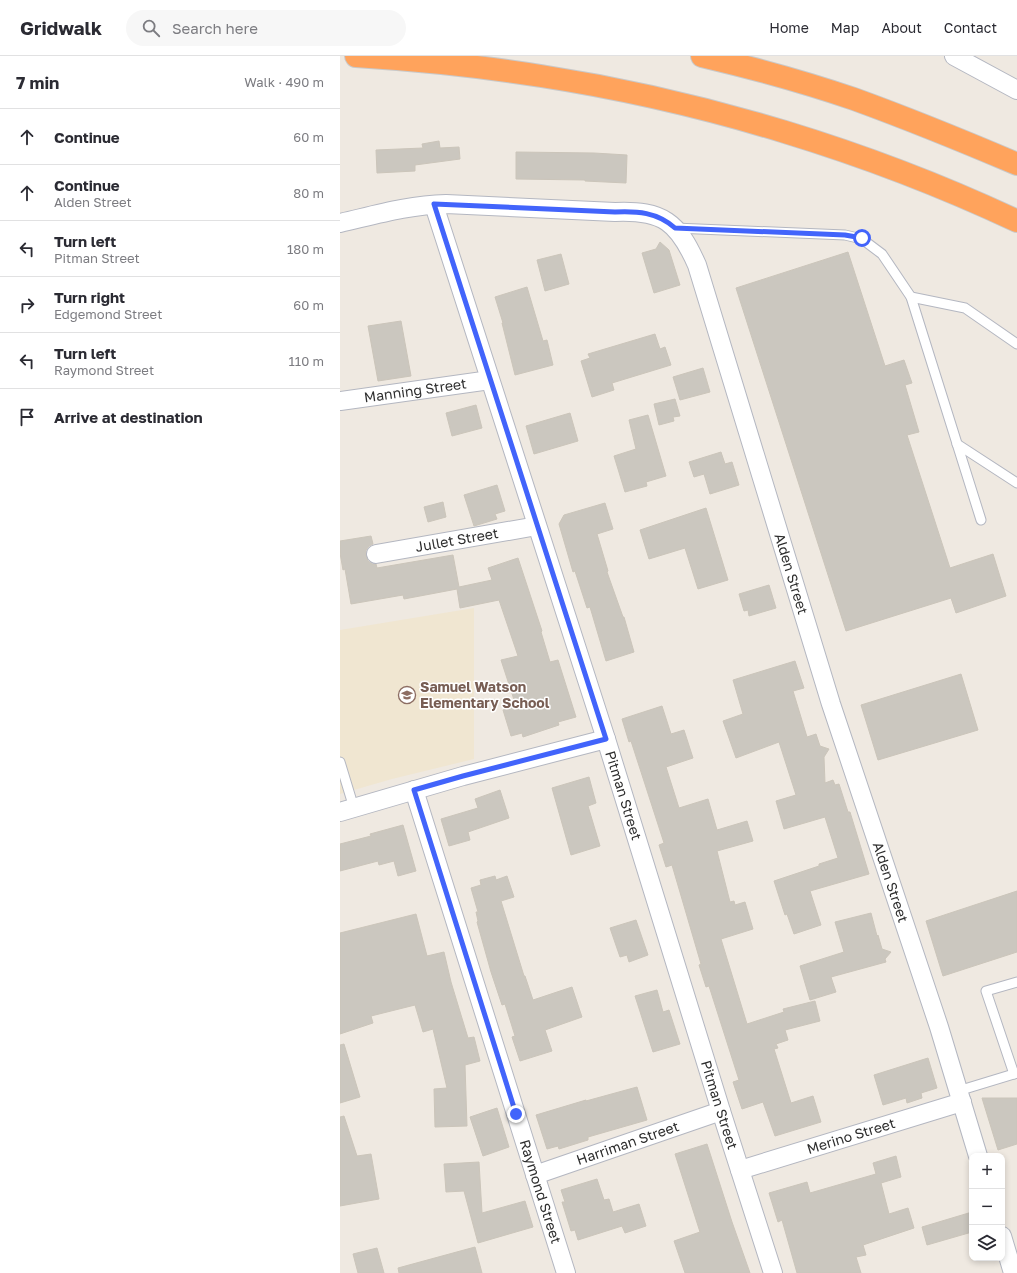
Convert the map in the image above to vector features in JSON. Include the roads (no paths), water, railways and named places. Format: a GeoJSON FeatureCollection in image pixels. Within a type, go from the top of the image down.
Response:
{"type":"FeatureCollection","features":[{"type":"Feature","properties":{"kind":"highway"},"geometry":{"type":"LineString","coordinates":[[356,56],[451,64],[541,76],[613,89],[693,107],[791,135],[847,153],[932,185],[1017,221]]}},
{"type":"Feature","properties":{"kind":"highway"},"geometry":{"type":"LineString","coordinates":[[702,56],[781,77],[853,99],[926,126],[1017,164]]}},
{"type":"Feature","properties":{"kind":"street"},"geometry":{"type":"LineString","coordinates":[[954,56],[1013,84]]}},
{"type":"Feature","properties":{"kind":"street","name":"Alden Street"},"geometry":{"type":"LineString","coordinates":[[340,223],[404,208],[434,204],[641,212],[660,218],[675,228],[685,240],[697,265],[831,704],[939,1027],[977,1153]]}},
{"type":"Feature","properties":{"kind":"street","name":"Pitman Street"},"geometry":{"type":"LineString","coordinates":[[434,204],[606,739],[721,1111],[773,1273]]}},
{"type":"Feature","properties":{"kind":"street","name":"Manning Street"},"geometry":{"type":"LineString","coordinates":[[340,401],[490,380]]}},
{"type":"Feature","properties":{"kind":"street","name":"Jullet Street"},"geometry":{"type":"LineString","coordinates":[[376,554],[537,526]]}},
{"type":"Feature","properties":{"kind":"street"},"geometry":{"type":"LineString","coordinates":[[347,810],[463,776],[606,739]]}},
{"type":"Feature","properties":{"kind":"street","name":"Raymond Street"},"geometry":{"type":"LineString","coordinates":[[414,790],[566,1273]]}},
{"type":"Feature","properties":{"kind":"street","name":"Merino Street"},"geometry":{"type":"LineString","coordinates":[[740,1170],[960,1096]]}},
{"type":"Feature","properties":{"kind":"street","name":"Harriman Street"},"geometry":{"type":"LineString","coordinates":[[535,1175],[721,1111]]}},
{"type":"Feature","properties":{"kind":"street"},"geometry":{"type":"LineString","coordinates":[[1005,1246],[1013,1273]]}},
{"type":"Feature","properties":{"kind":"lane"},"geometry":{"type":"LineString","coordinates":[[675,228],[845,235],[862,238],[882,254],[911,297],[981,520]]}},
{"type":"Feature","properties":{"kind":"lane"},"geometry":{"type":"LineString","coordinates":[[911,297],[965,308],[1017,344]]}},
{"type":"Feature","properties":{"kind":"lane"},"geometry":{"type":"LineString","coordinates":[[957,444],[1017,483]]}},
{"type":"Feature","properties":{"kind":"lane"},"geometry":{"type":"LineString","coordinates":[[340,762],[347,810]]}},
{"type":"Feature","properties":{"kind":"lane"},"geometry":{"type":"LineString","coordinates":[[960,1096],[1016,1074],[986,991],[1017,982]]}},
{"type":"Feature","properties":{"kind":"place","name":"Samuel Watson Elementary School"},"geometry":{"type":"Point","coordinates":[407,695]}}]}
